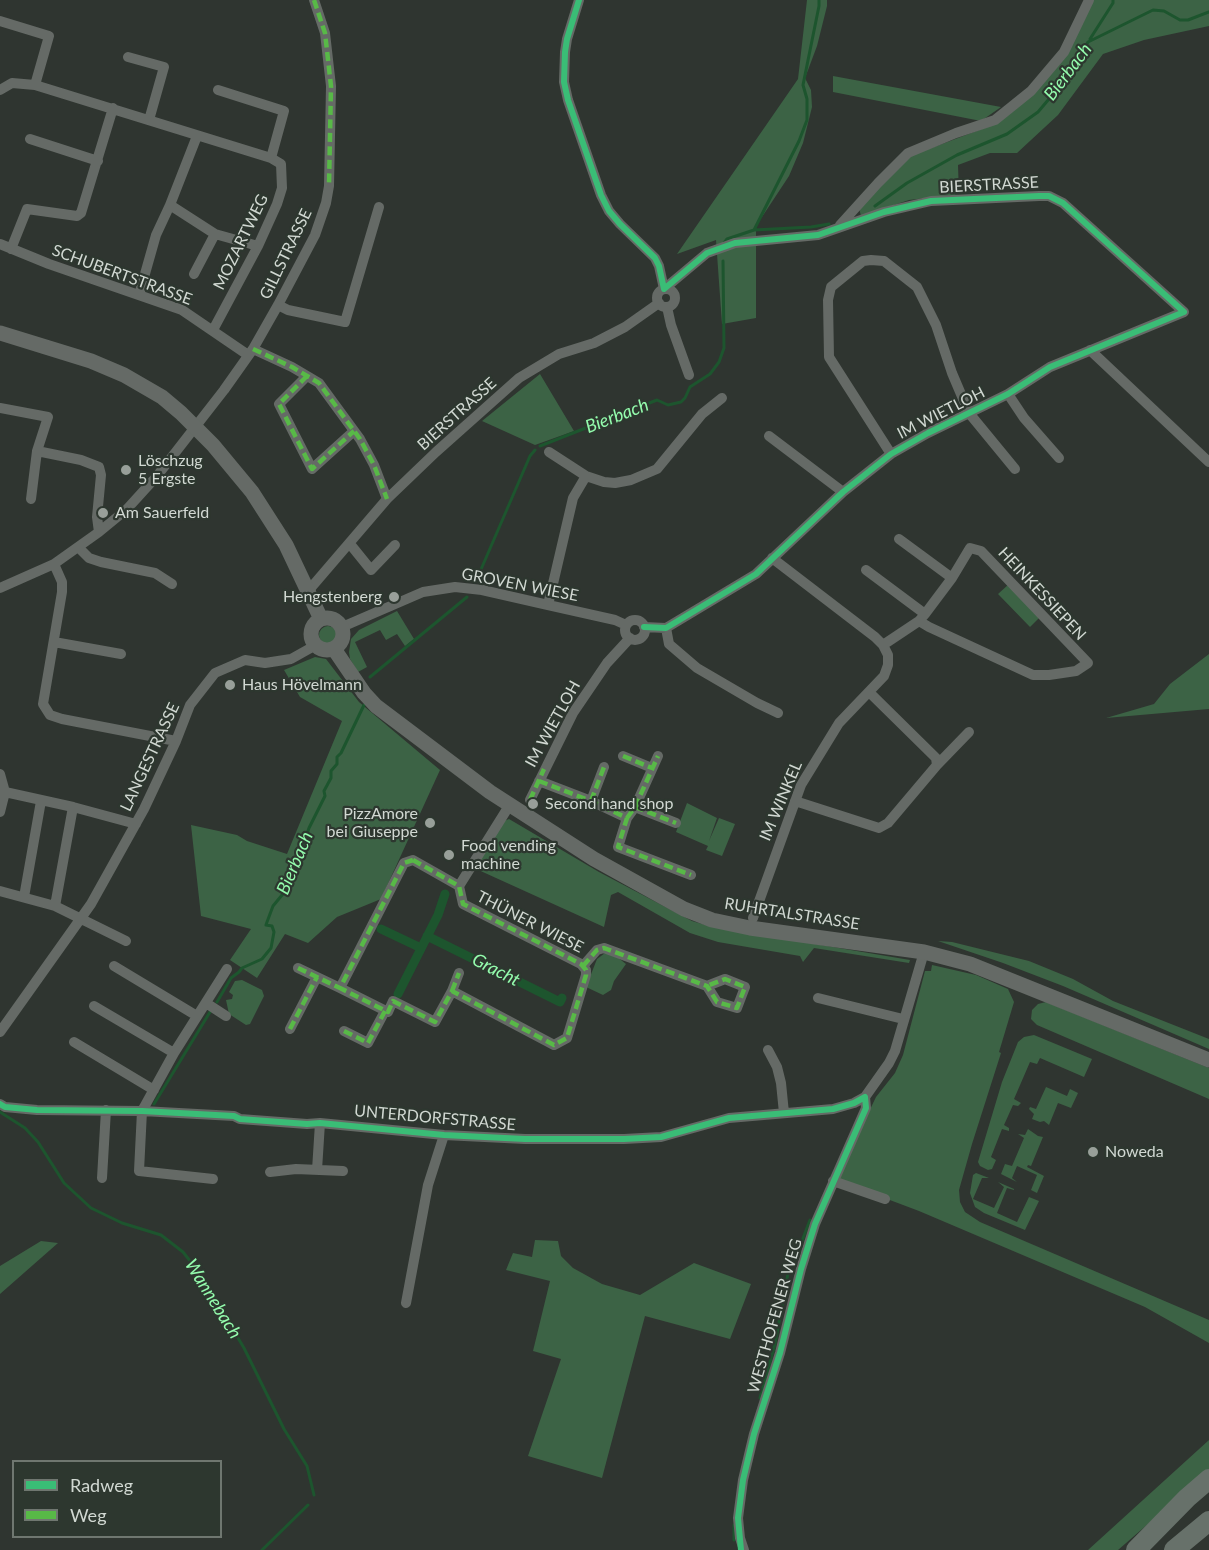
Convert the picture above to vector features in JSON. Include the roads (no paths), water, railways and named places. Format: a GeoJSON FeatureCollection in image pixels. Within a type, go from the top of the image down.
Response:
{"type":"FeatureCollection","features":[{"type":"Feature","properties":{"kind":"highway"},"geometry":{"type":"LineString","coordinates":[[1136,1550],[1209,1479]]}},
{"type":"Feature","properties":{"kind":"highway"},"geometry":{"type":"LineString","coordinates":[[1141,1550],[1209,1494]]}},
{"type":"Feature","properties":{"kind":"highway"},"geometry":{"type":"LineString","coordinates":[[1174,1550],[1209,1521]]}},
{"type":"Feature","properties":{"kind":"main road"},"geometry":{"type":"LineString","coordinates":[[0,333],[91,361],[124,375],[162,397],[196,427],[252,492],[286,545],[321,619]]}},
{"type":"Feature","properties":{"kind":"main road"},"geometry":{"type":"LineString","coordinates":[[329,618],[337,621],[342,627],[343,637],[334,649],[324,650],[316,645],[311,634],[316,622],[321,619],[329,618]]}},
{"type":"Feature","properties":{"kind":"main road","name":"RUHRTALSTRASSE"},"geometry":{"type":"LineString","coordinates":[[334,649],[358,686],[376,706],[509,806],[594,860],[684,909],[712,920],[814,938],[924,952],[970,964],[1209,1060]]}},
{"type":"Feature","properties":{"kind":"street","name":"GILLSTRASSE"},"geometry":{"type":"LineString","coordinates":[[0,588],[54,564],[79,548],[142,494],[196,427],[251,352],[278,305],[315,235],[329,186],[331,86],[325,33],[314,0]]}},
{"type":"Feature","properties":{"kind":"street"},"geometry":{"type":"LineString","coordinates":[[579,0],[565,52],[564,82],[568,100],[601,195],[609,211],[620,225],[655,258],[659,266],[664,289],[658,295],[689,375]]}},
{"type":"Feature","properties":{"kind":"street"},"geometry":{"type":"LineString","coordinates":[[838,228],[908,153],[995,120],[1031,91],[1064,52],[1089,0]]}},
{"type":"Feature","properties":{"kind":"street"},"geometry":{"type":"LineString","coordinates":[[0,21],[49,36],[35,84]]}},
{"type":"Feature","properties":{"kind":"street"},"geometry":{"type":"LineString","coordinates":[[128,57],[164,67],[149,120]]}},
{"type":"Feature","properties":{"kind":"street"},"geometry":{"type":"LineString","coordinates":[[0,90],[12,83],[35,84],[271,158],[284,111],[218,90]]}},
{"type":"Feature","properties":{"kind":"street"},"geometry":{"type":"LineString","coordinates":[[11,249],[27,209],[77,216],[81,213],[113,108]]}},
{"type":"Feature","properties":{"kind":"street"},"geometry":{"type":"LineString","coordinates":[[139,295],[156,235],[197,136]]}},
{"type":"Feature","properties":{"kind":"street"},"geometry":{"type":"LineString","coordinates":[[30,140],[98,162]]}},
{"type":"Feature","properties":{"kind":"street","name":"MOZARTWEG"},"geometry":{"type":"LineString","coordinates":[[213,330],[258,246],[281,194],[281,164],[271,158]]}},
{"type":"Feature","properties":{"kind":"street","name":"BIERSTRASSE"},"geometry":{"type":"LineString","coordinates":[[664,289],[707,253],[735,243],[818,235],[884,212],[931,201],[1049,196],[1064,203],[1184,312]]}},
{"type":"Feature","properties":{"kind":"street"},"geometry":{"type":"LineString","coordinates":[[170,205],[215,234],[258,246]]}},
{"type":"Feature","properties":{"kind":"street"},"geometry":{"type":"LineString","coordinates":[[278,305],[288,310],[345,322],[379,207]]}},
{"type":"Feature","properties":{"kind":"street"},"geometry":{"type":"LineString","coordinates":[[194,274],[215,234]]}},
{"type":"Feature","properties":{"kind":"street","name":"SCHUBERTSTRASSE"},"geometry":{"type":"LineString","coordinates":[[0,244],[182,310],[251,352],[319,383],[354,431],[374,465],[387,499]]}},
{"type":"Feature","properties":{"kind":"street"},"geometry":{"type":"LineString","coordinates":[[891,454],[830,357],[828,300],[831,287],[863,261],[884,261],[917,287],[936,325],[952,373],[969,413]]}},
{"type":"Feature","properties":{"kind":"street","name":"BIERSTRASSE"},"geometry":{"type":"LineString","coordinates":[[309,590],[387,499],[519,378],[559,354],[594,343],[663,305]]}},
{"type":"Feature","properties":{"kind":"street","name":"IM WIETLOH"},"geometry":{"type":"LineString","coordinates":[[666,627],[746,580],[843,492],[891,454],[1008,394],[1050,367],[1184,312]]}},
{"type":"Feature","properties":{"kind":"street"},"geometry":{"type":"LineString","coordinates":[[1090,350],[1209,462]]}},
{"type":"Feature","properties":{"kind":"street"},"geometry":{"type":"LineString","coordinates":[[307,376],[279,404],[312,469],[354,431]]}},
{"type":"Feature","properties":{"kind":"street","name":"IM WIETLOH"},"geometry":{"type":"LineString","coordinates":[[1008,394],[1024,418],[1059,458]]}},
{"type":"Feature","properties":{"kind":"street"},"geometry":{"type":"LineString","coordinates":[[549,452],[586,476],[615,483],[631,480],[657,470],[702,414],[722,398]]}},
{"type":"Feature","properties":{"kind":"street"},"geometry":{"type":"LineString","coordinates":[[0,408],[48,417],[37,451],[31,499]]}},
{"type":"Feature","properties":{"kind":"street","name":"IM WIETLOH"},"geometry":{"type":"LineString","coordinates":[[969,413],[1015,469]]}},
{"type":"Feature","properties":{"kind":"street"},"geometry":{"type":"LineString","coordinates":[[768,436],[843,492]]}},
{"type":"Feature","properties":{"kind":"street"},"geometry":{"type":"LineString","coordinates":[[37,451],[81,460],[99,467],[101,475],[96,517],[99,532]]}},
{"type":"Feature","properties":{"kind":"street"},"geometry":{"type":"LineString","coordinates":[[548,605],[573,498],[586,476]]}},
{"type":"Feature","properties":{"kind":"street"},"geometry":{"type":"LineString","coordinates":[[772,558],[883,645],[922,618],[952,578],[899,539]]}},
{"type":"Feature","properties":{"kind":"street"},"geometry":{"type":"LineString","coordinates":[[350,544],[371,570],[396,545]]}},
{"type":"Feature","properties":{"kind":"street"},"geometry":{"type":"LineString","coordinates":[[79,548],[89,558],[155,573],[172,584]]}},
{"type":"Feature","properties":{"kind":"street","name":"HEINKESSIEPEN"},"geometry":{"type":"LineString","coordinates":[[922,618],[929,627],[1034,675],[1076,671],[1088,663],[981,551],[970,548],[952,578]]}},
{"type":"Feature","properties":{"kind":"street"},"geometry":{"type":"LineString","coordinates":[[54,564],[62,582],[43,704],[50,714],[62,719],[176,741]]}},
{"type":"Feature","properties":{"kind":"street"},"geometry":{"type":"LineString","coordinates":[[866,570],[922,618]]}},
{"type":"Feature","properties":{"kind":"street","name":"GROVEN WIESE"},"geometry":{"type":"LineString","coordinates":[[342,627],[410,596],[444,587],[468,588],[615,620],[626,625],[634,620],[644,627]]}},
{"type":"Feature","properties":{"kind":"street"},"geometry":{"type":"LineString","coordinates":[[626,625],[625,632],[630,638],[639,639],[644,627],[666,627],[669,644],[697,668],[778,713]]}},
{"type":"Feature","properties":{"kind":"street","name":"IM WIETLOH"},"geometry":{"type":"LineString","coordinates":[[530,800],[573,713],[607,663],[630,638]]}},
{"type":"Feature","properties":{"kind":"street"},"geometry":{"type":"LineString","coordinates":[[54,642],[122,654]]}},
{"type":"Feature","properties":{"kind":"street","name":"LANGESTRASSE"},"geometry":{"type":"LineString","coordinates":[[0,1032],[81,920],[136,824],[176,741],[190,705],[215,673],[245,660],[265,663],[291,658],[316,645]]}},
{"type":"Feature","properties":{"kind":"street","name":"IM WINKEL"},"geometry":{"type":"LineString","coordinates":[[753,918],[801,785],[839,723],[884,676],[888,665],[888,655],[883,645]]}},
{"type":"Feature","properties":{"kind":"street"},"geometry":{"type":"LineString","coordinates":[[869,692],[936,758],[937,765]]}},
{"type":"Feature","properties":{"kind":"street"},"geometry":{"type":"LineString","coordinates":[[795,801],[879,828],[888,823],[937,765],[969,732]]}},
{"type":"Feature","properties":{"kind":"street"},"geometry":{"type":"LineString","coordinates":[[623,756],[652,768]]}},
{"type":"Feature","properties":{"kind":"street"},"geometry":{"type":"LineString","coordinates":[[658,756],[635,807],[627,818],[618,847],[691,875]]}},
{"type":"Feature","properties":{"kind":"street"},"geometry":{"type":"LineString","coordinates":[[591,801],[604,767]]}},
{"type":"Feature","properties":{"kind":"street"},"geometry":{"type":"LineString","coordinates":[[0,774],[4,792],[0,812]]}},
{"type":"Feature","properties":{"kind":"street"},"geometry":{"type":"LineString","coordinates":[[539,781],[627,818]]}},
{"type":"Feature","properties":{"kind":"street"},"geometry":{"type":"LineString","coordinates":[[4,792],[136,824]]}},
{"type":"Feature","properties":{"kind":"street"},"geometry":{"type":"LineString","coordinates":[[24,897],[41,801]]}},
{"type":"Feature","properties":{"kind":"street","name":"THÜNER WIESE"},"geometry":{"type":"LineString","coordinates":[[452,991],[554,1045],[567,1038],[578,1006],[586,975],[581,964],[464,904],[459,885],[509,806]]}},
{"type":"Feature","properties":{"kind":"street"},"geometry":{"type":"LineString","coordinates":[[55,906],[73,807]]}},
{"type":"Feature","properties":{"kind":"street"},"geometry":{"type":"LineString","coordinates":[[635,807],[676,823]]}},
{"type":"Feature","properties":{"kind":"street"},"geometry":{"type":"LineString","coordinates":[[340,988],[404,863],[413,860],[459,885]]}},
{"type":"Feature","properties":{"kind":"street"},"geometry":{"type":"LineString","coordinates":[[0,891],[55,906],[126,941]]}},
{"type":"Feature","properties":{"kind":"street"},"geometry":{"type":"LineString","coordinates":[[583,966],[597,950],[604,948],[707,987]]}},
{"type":"Feature","properties":{"kind":"street"},"geometry":{"type":"LineString","coordinates":[[865,1097],[895,1051],[924,952]]}},
{"type":"Feature","properties":{"kind":"street"},"geometry":{"type":"LineString","coordinates":[[114,966],[198,1016]]}},
{"type":"Feature","properties":{"kind":"street"},"geometry":{"type":"LineString","coordinates":[[298,968],[385,1011]]}},
{"type":"Feature","properties":{"kind":"street"},"geometry":{"type":"LineString","coordinates":[[213,1179],[140,1171],[142,1111],[174,1053],[198,1016],[214,1008],[227,969]]}},
{"type":"Feature","properties":{"kind":"street"},"geometry":{"type":"LineString","coordinates":[[344,1031],[368,1043],[393,1001],[435,1022],[459,973]]}},
{"type":"Feature","properties":{"kind":"street"},"geometry":{"type":"LineString","coordinates":[[290,1029],[317,977]]}},
{"type":"Feature","properties":{"kind":"street"},"geometry":{"type":"LineString","coordinates":[[818,998],[903,1019]]}},
{"type":"Feature","properties":{"kind":"street"},"geometry":{"type":"LineString","coordinates":[[94,1006],[174,1053]]}},
{"type":"Feature","properties":{"kind":"street"},"geometry":{"type":"LineString","coordinates":[[74,1042],[154,1090]]}},
{"type":"Feature","properties":{"kind":"street"},"geometry":{"type":"LineString","coordinates":[[768,1050],[777,1066],[784,1113]]}},
{"type":"Feature","properties":{"kind":"street","name":"UNTERDORFSTRASSE"},"geometry":{"type":"LineString","coordinates":[[0,1104],[5,1107],[37,1110],[142,1111],[234,1116],[240,1119],[320,1123],[444,1135],[525,1139],[624,1139],[662,1137],[729,1118],[833,1109],[865,1097]]}},
{"type":"Feature","properties":{"kind":"street","name":"WESTHOFENER WEG"},"geometry":{"type":"LineString","coordinates":[[744,1550],[738,1518],[743,1479],[754,1434],[780,1353],[815,1224],[866,1108],[865,1097]]}},
{"type":"Feature","properties":{"kind":"street"},"geometry":{"type":"LineString","coordinates":[[102,1178],[106,1110]]}},
{"type":"Feature","properties":{"kind":"street"},"geometry":{"type":"LineString","coordinates":[[317,1170],[320,1123]]}},
{"type":"Feature","properties":{"kind":"street","name":"UNTERDORFSTRASSE"},"geometry":{"type":"LineString","coordinates":[[406,1303],[428,1185],[444,1135]]}},
{"type":"Feature","properties":{"kind":"street"},"geometry":{"type":"LineString","coordinates":[[270,1172],[317,1170],[343,1172]]}},
{"type":"Feature","properties":{"kind":"street"},"geometry":{"type":"LineString","coordinates":[[833,1181],[885,1199]]}},
{"type":"Feature","properties":{"kind":"waterway"},"geometry":{"type":"LineString","coordinates":[[754,230],[799,141],[807,120],[807,99],[803,85],[819,0]]}},
{"type":"Feature","properties":{"kind":"waterway"},"geometry":{"type":"LineString","coordinates":[[1090,39],[1113,0]]}},
{"type":"Feature","properties":{"kind":"waterway","name":"Bierbach"},"geometry":{"type":"LineString","coordinates":[[875,206],[907,183],[957,155],[1007,134],[1038,112],[1070,74],[1088,42],[1153,10],[1164,11],[1180,20],[1188,20],[1209,12]]}},
{"type":"Feature","properties":{"kind":"waterway","name":"Bierbach"},"geometry":{"type":"LineString","coordinates":[[724,243],[727,239],[754,230],[829,224]]}},
{"type":"Feature","properties":{"kind":"waterway","name":"Bierbach"},"geometry":{"type":"LineString","coordinates":[[540,446],[657,400],[668,405],[681,402],[690,387],[710,374],[719,362],[724,348],[723,261]]}},
{"type":"Feature","properties":{"kind":"waterway","name":"Bierbach"},"geometry":{"type":"LineString","coordinates":[[476,581],[530,456],[535,450]]}},
{"type":"Feature","properties":{"kind":"waterway","name":"Bierbach"},"geometry":{"type":"LineString","coordinates":[[370,677],[467,597]]}},
{"type":"Feature","properties":{"kind":"waterway","name":"Bierbach"},"geometry":{"type":"LineString","coordinates":[[217,1002],[231,978],[242,968],[262,959],[271,948],[274,932],[272,926],[266,925],[273,906],[287,889],[286,886],[309,828],[325,796],[324,791],[331,778],[331,771],[337,764],[337,757],[364,705]]}},
{"type":"Feature","properties":{"kind":"waterway","name":"Gracht"},"geometry":{"type":"LineString","coordinates":[[398,994],[438,915],[445,894]]}},
{"type":"Feature","properties":{"kind":"waterway","name":"Gracht"},"geometry":{"type":"LineString","coordinates":[[381,929],[421,948]]}},
{"type":"Feature","properties":{"kind":"waterway","name":"Gracht"},"geometry":{"type":"LineString","coordinates":[[427,936],[560,1002],[562,998]]}},
{"type":"Feature","properties":{"kind":"waterway","name":"Bierbach"},"geometry":{"type":"LineString","coordinates":[[154,1104],[210,1012]]}},
{"type":"Feature","properties":{"kind":"waterway","name":"Wannebach"},"geometry":{"type":"LineString","coordinates":[[0,1112],[25,1128],[38,1142],[64,1183],[91,1208],[122,1223],[161,1235],[183,1252],[198,1271],[244,1348],[284,1429],[307,1466],[314,1495]]}},
{"type":"Feature","properties":{"kind":"waterway"},"geometry":{"type":"LineString","coordinates":[[795,1259],[810,1220]]}},
{"type":"Feature","properties":{"kind":"waterway"},"geometry":{"type":"LineString","coordinates":[[760,1398],[775,1344],[789,1268]]}},
{"type":"Feature","properties":{"kind":"waterway","name":"Wannebach"},"geometry":{"type":"LineString","coordinates":[[262,1550],[308,1505]]}},
{"type":"Feature","properties":{"kind":"waterway"},"geometry":{"type":"LineString","coordinates":[[734,1525],[734,1540]]}},
{"type":"Feature","properties":{"kind":"place","name":"Löschzug 5 Ergste"},"geometry":{"type":"Point","coordinates":[126,470]}},
{"type":"Feature","properties":{"kind":"place","name":"Am Sauerfeld"},"geometry":{"type":"Point","coordinates":[103,513]}},
{"type":"Feature","properties":{"kind":"place","name":"Hengstenberg"},"geometry":{"type":"Point","coordinates":[394,597]}},
{"type":"Feature","properties":{"kind":"place","name":"Haus Hövelmann"},"geometry":{"type":"Point","coordinates":[230,685]}},
{"type":"Feature","properties":{"kind":"place","name":"Second hand shop"},"geometry":{"type":"Point","coordinates":[533,804]}},
{"type":"Feature","properties":{"kind":"place","name":"PizzAmore bei Giuseppe"},"geometry":{"type":"Point","coordinates":[430,823]}},
{"type":"Feature","properties":{"kind":"place","name":"Food vending machine"},"geometry":{"type":"Point","coordinates":[449,855]}},
{"type":"Feature","properties":{"kind":"place","name":"Noweda"},"geometry":{"type":"Point","coordinates":[1093,1152]}}]}
